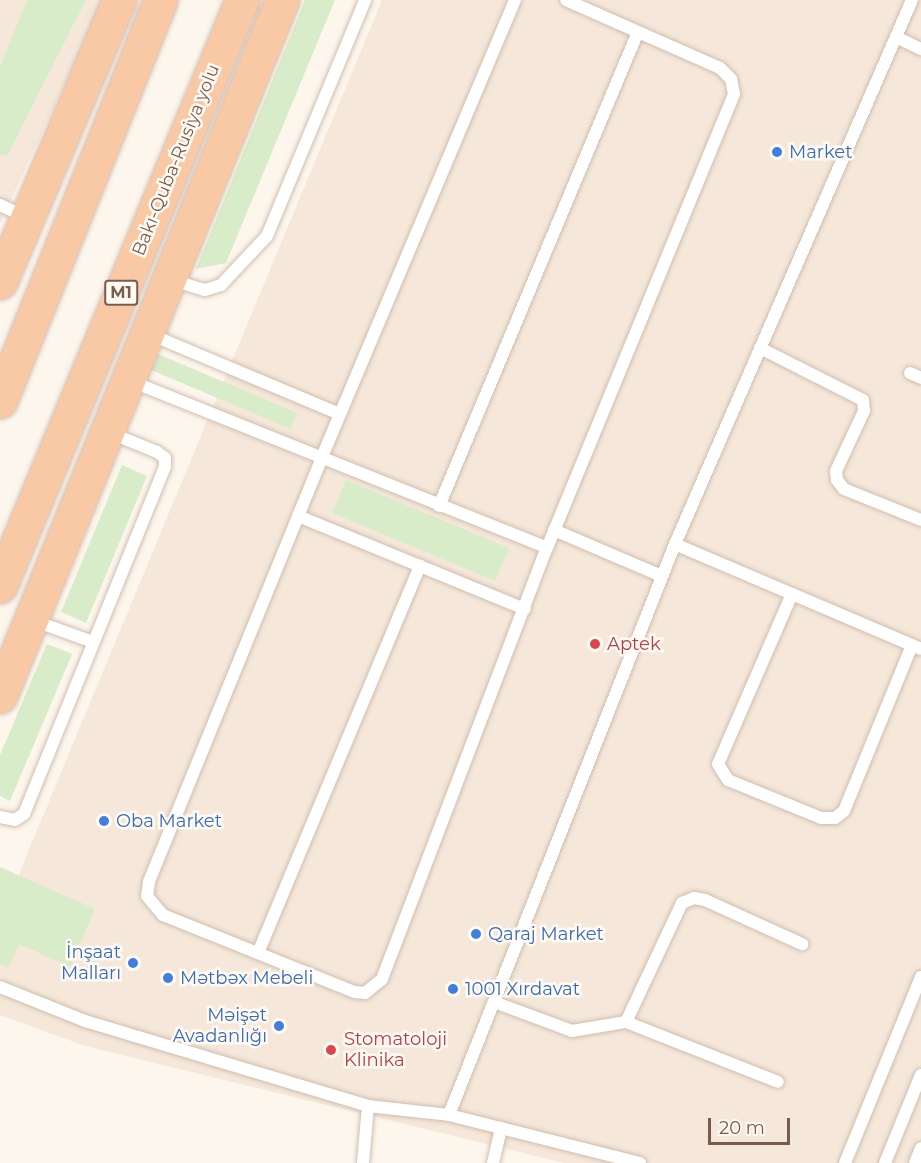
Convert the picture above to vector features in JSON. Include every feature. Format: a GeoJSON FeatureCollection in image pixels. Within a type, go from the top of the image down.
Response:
{"type":"FeatureCollection","features":[{"type":"Feature","properties":{"kind":"highway"},"geometry":{"type":"LineString","coordinates":[[0,282],[13,211],[119,0]]}},
{"type":"Feature","properties":{"kind":"highway"},"geometry":{"type":"LineString","coordinates":[[0,401],[160,0]]}},
{"type":"Feature","properties":{"kind":"highway","name":"Bakı-Quba-Rusiya yolu"},"geometry":{"type":"LineString","coordinates":[[0,586],[242,0]]}},
{"type":"Feature","properties":{"kind":"highway"},"geometry":{"type":"LineString","coordinates":[[0,696],[105,431],[282,0]]}},
{"type":"Feature","properties":{"kind":"lane"},"geometry":{"type":"LineString","coordinates":[[168,278],[205,290],[220,285],[267,236],[365,0]]}},
{"type":"Feature","properties":{"kind":"lane"},"geometry":{"type":"LineString","coordinates":[[515,0],[340,414],[149,882],[147,896],[163,915],[355,992],[365,993],[382,979],[554,530],[734,94],[731,79],[720,68],[566,0]]}},
{"type":"Feature","properties":{"kind":"lane"},"geometry":{"type":"LineString","coordinates":[[449,1115],[675,544],[912,0]]}},
{"type":"Feature","properties":{"kind":"lane"},"geometry":{"type":"LineString","coordinates":[[439,506],[639,32]]}},
{"type":"Feature","properties":{"kind":"lane"},"geometry":{"type":"LineString","coordinates":[[896,37],[921,49]]}},
{"type":"Feature","properties":{"kind":"lane"},"geometry":{"type":"LineString","coordinates":[[146,332],[340,414]]}},
{"type":"Feature","properties":{"kind":"lane"},"geometry":{"type":"LineString","coordinates":[[760,348],[863,400],[864,411],[836,471],[837,480],[844,489],[921,520]]}},
{"type":"Feature","properties":{"kind":"lane"},"geometry":{"type":"LineString","coordinates":[[127,380],[321,460],[547,548]]}},
{"type":"Feature","properties":{"kind":"lane"},"geometry":{"type":"LineString","coordinates":[[0,817],[15,820],[24,814],[165,467],[165,458],[157,452],[105,431]]}},
{"type":"Feature","properties":{"kind":"lane"},"geometry":{"type":"LineString","coordinates":[[298,516],[525,609]]}},
{"type":"Feature","properties":{"kind":"lane"},"geometry":{"type":"LineString","coordinates":[[554,530],[662,576]]}},
{"type":"Feature","properties":{"kind":"lane"},"geometry":{"type":"LineString","coordinates":[[675,544],[792,594],[916,647],[843,811],[835,819],[821,818],[728,780],[718,764],[792,594]]}},
{"type":"Feature","properties":{"kind":"lane"},"geometry":{"type":"LineString","coordinates":[[258,953],[420,566]]}},
{"type":"Feature","properties":{"kind":"lane"},"geometry":{"type":"LineString","coordinates":[[30,619],[93,642]]}},
{"type":"Feature","properties":{"kind":"lane"},"geometry":{"type":"LineString","coordinates":[[626,1022],[682,903],[694,898],[705,900],[802,944]]}},
{"type":"Feature","properties":{"kind":"lane"},"geometry":{"type":"LineString","coordinates":[[845,1163],[921,977]]}},
{"type":"Feature","properties":{"kind":"lane"},"geometry":{"type":"LineString","coordinates":[[0,987],[85,1021],[368,1106],[449,1115],[640,1163]]}},
{"type":"Feature","properties":{"kind":"lane"},"geometry":{"type":"LineString","coordinates":[[494,1002],[572,1031],[626,1022],[778,1082]]}},
{"type":"Feature","properties":{"kind":"lane"},"geometry":{"type":"LineString","coordinates":[[885,1163],[921,1075]]}},
{"type":"Feature","properties":{"kind":"lane"},"geometry":{"type":"LineString","coordinates":[[363,1163],[368,1106]]}},
{"type":"Feature","properties":{"kind":"lane"},"geometry":{"type":"LineString","coordinates":[[494,1163],[501,1128]]}},
{"type":"Feature","properties":{"kind":"lane"},"geometry":{"type":"LineString","coordinates":[[915,1163],[921,1148]]}},
{"type":"Feature","properties":{"kind":"shaded area"},"geometry":{"type":"Polygon","coordinates":[[[0,0],[104,0],[0,223],[0,0]]]}},
{"type":"Feature","properties":{"kind":"shaded area"},"geometry":{"type":"Polygon","coordinates":[[[382,0],[921,0],[921,1163],[564,1163],[85,1046],[0,1015],[0,928],[23,864],[382,0]]]}},
{"type":"Feature","properties":{"kind":"green space"},"geometry":{"type":"Polygon","coordinates":[[[27,0],[86,0],[7,156],[0,154],[0,67],[27,0]]]}},
{"type":"Feature","properties":{"kind":"green space"},"geometry":{"type":"Polygon","coordinates":[[[305,0],[335,0],[226,263],[196,269],[305,0]]]}},
{"type":"Feature","properties":{"kind":"green space"},"geometry":{"type":"Polygon","coordinates":[[[158,354],[297,413],[291,429],[151,370],[158,354]]]}},
{"type":"Feature","properties":{"kind":"green space"},"geometry":{"type":"Polygon","coordinates":[[[122,465],[147,476],[86,623],[61,612],[122,465]]]}},
{"type":"Feature","properties":{"kind":"green space"},"geometry":{"type":"Polygon","coordinates":[[[346,480],[509,548],[495,581],[332,513],[346,480]]]}},
{"type":"Feature","properties":{"kind":"green space"},"geometry":{"type":"Polygon","coordinates":[[[47,644],[72,654],[10,801],[0,796],[0,755],[47,644]]]}},
{"type":"Feature","properties":{"kind":"green space"},"geometry":{"type":"Polygon","coordinates":[[[0,867],[95,909],[70,967],[19,944],[8,968],[0,964],[0,867]]]}},
{"type":"Feature","properties":{"kind":"place","name":"Market"},"geometry":{"type":"Point","coordinates":[777,152]}},
{"type":"Feature","properties":{"kind":"place","name":"Aptek"},"geometry":{"type":"Point","coordinates":[595,644]}},
{"type":"Feature","properties":{"kind":"place","name":"Oba Market"},"geometry":{"type":"Point","coordinates":[104,821]}},
{"type":"Feature","properties":{"kind":"place","name":"Qaraj Market"},"geometry":{"type":"Point","coordinates":[476,934]}},
{"type":"Feature","properties":{"kind":"place","name":"İnşaat Malları"},"geometry":{"type":"Point","coordinates":[133,963]}},
{"type":"Feature","properties":{"kind":"place","name":"Mətbəx Mebeli"},"geometry":{"type":"Point","coordinates":[168,978]}},
{"type":"Feature","properties":{"kind":"place","name":"1001 Xırdavat"},"geometry":{"type":"Point","coordinates":[453,989]}},
{"type":"Feature","properties":{"kind":"place","name":"Məişət Avadanlığı"},"geometry":{"type":"Point","coordinates":[279,1026]}},
{"type":"Feature","properties":{"kind":"place","name":"Stomatoloji Klinika"},"geometry":{"type":"Point","coordinates":[331,1050]}}]}
